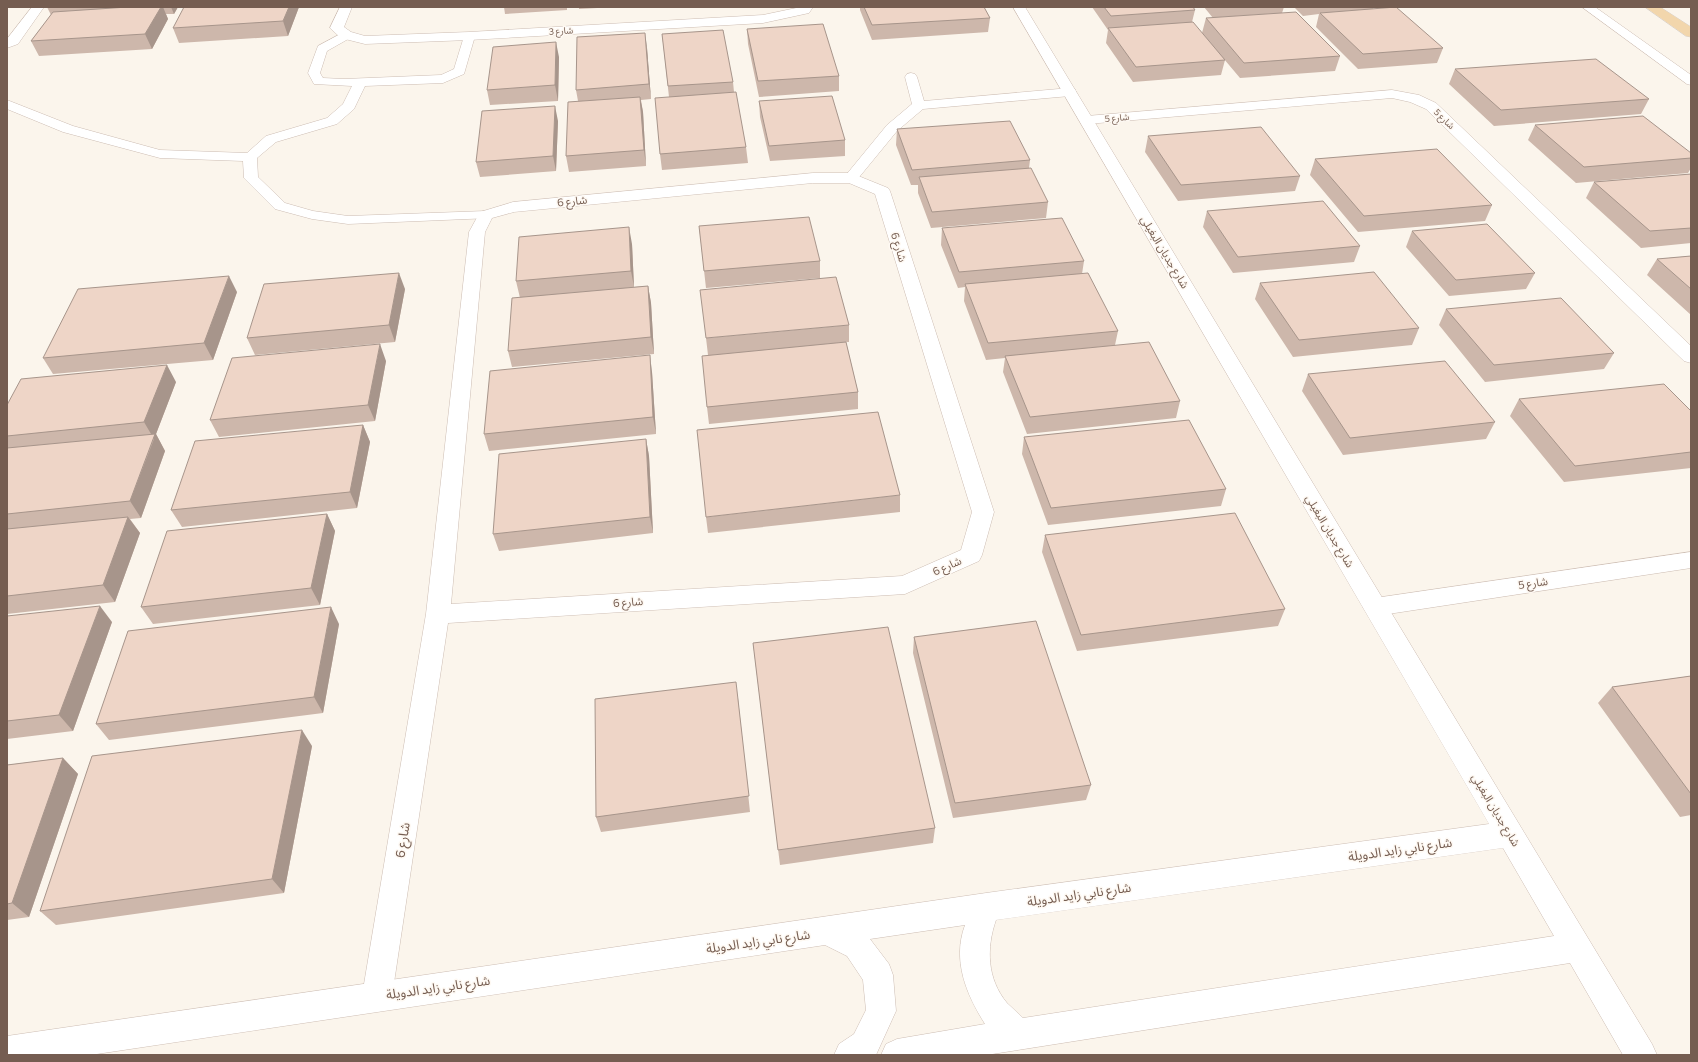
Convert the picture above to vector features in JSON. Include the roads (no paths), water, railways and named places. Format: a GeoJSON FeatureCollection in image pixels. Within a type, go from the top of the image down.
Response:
{"type":"FeatureCollection","features":[{"type":"Feature","properties":{"kind":"main road"},"geometry":{"type":"LineString","coordinates":[[1651,7],[1691,33]]}},
{"type":"Feature","properties":{"kind":"street"},"geometry":{"type":"LineString","coordinates":[[7,44],[13,40],[38,7]]}},
{"type":"Feature","properties":{"kind":"street"},"geometry":{"type":"LineString","coordinates":[[346,7],[337,28],[346,35]]}},
{"type":"Feature","properties":{"kind":"street","name":"شارع 3"},"geometry":{"type":"LineString","coordinates":[[346,35],[365,40],[468,36],[763,19],[805,10],[807,7]]}},
{"type":"Feature","properties":{"kind":"street","name":"شارع جديان البغيلي"},"geometry":{"type":"LineString","coordinates":[[1020,7],[1641,1055]]}},
{"type":"Feature","properties":{"kind":"street","name":"شارع 5"},"geometry":{"type":"LineString","coordinates":[[1087,120],[1392,94],[1414,98],[1431,106],[1691,357]]}},
{"type":"Feature","properties":{"kind":"street","name":"شارع 6"},"geometry":{"type":"LineString","coordinates":[[377,996],[438,614],[477,232],[486,215],[513,207],[813,178],[851,178],[882,191],[983,512],[971,555],[905,585],[438,614]]}},
{"type":"Feature","properties":{"kind":"street","name":"شارع 5"},"geometry":{"type":"LineString","coordinates":[[1375,607],[1691,560]]}},
{"type":"Feature","properties":{"kind":"street","name":"شارع نابي زايد الدويلة"},"geometry":{"type":"LineString","coordinates":[[7,1052],[986,907],[1510,834]]}},
{"type":"Feature","properties":{"kind":"street"},"geometry":{"type":"LineString","coordinates":[[986,907],[976,934],[974,960],[981,988],[996,1013],[1018,1034]]}},
{"type":"Feature","properties":{"kind":"street"},"geometry":{"type":"LineString","coordinates":[[827,931],[857,946],[878,975],[881,1011],[866,1045],[850,1055]]}},
{"type":"Feature","properties":{"kind":"street"},"geometry":{"type":"LineString","coordinates":[[897,1055],[1018,1034],[1577,946]]}},
{"type":"Feature","properties":{"kind":"lane"},"geometry":{"type":"LineString","coordinates":[[1588,7],[1691,81]]}},
{"type":"Feature","properties":{"kind":"lane"},"geometry":{"type":"LineString","coordinates":[[346,35],[322,49],[314,73],[318,81],[360,83],[443,79],[460,71],[468,36]]}},
{"type":"Feature","properties":{"kind":"lane"},"geometry":{"type":"LineString","coordinates":[[911,77],[919,105]]}},
{"type":"Feature","properties":{"kind":"lane"},"geometry":{"type":"LineString","coordinates":[[7,104],[68,129],[160,154],[250,157],[272,139],[332,121],[349,106],[360,83]]}},
{"type":"Feature","properties":{"kind":"lane"},"geometry":{"type":"LineString","coordinates":[[851,178],[892,128],[919,105],[1070,92]]}},
{"type":"Feature","properties":{"kind":"lane"},"geometry":{"type":"LineString","coordinates":[[250,157],[251,178],[280,206],[312,215],[348,220],[486,215]]}}]}
